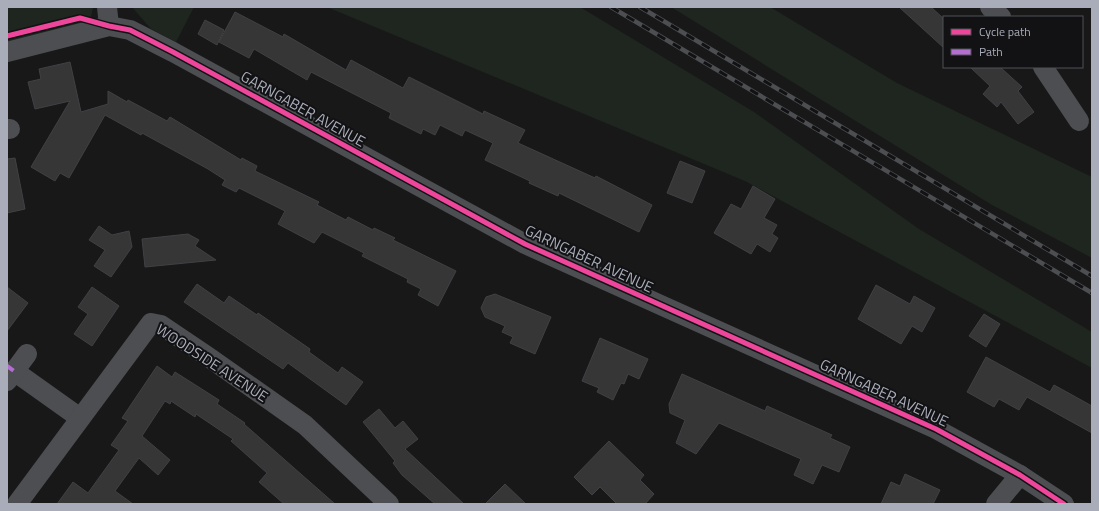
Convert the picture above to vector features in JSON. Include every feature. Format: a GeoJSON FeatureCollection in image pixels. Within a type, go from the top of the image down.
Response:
{"type":"FeatureCollection","features":[{"type":"Feature","properties":{"kind":"street"},"geometry":{"type":"LineString","coordinates":[[107,7],[109,26]]}},
{"type":"Feature","properties":{"kind":"street"},"geometry":{"type":"LineString","coordinates":[[990,7],[1000,16]]}},
{"type":"Feature","properties":{"kind":"street","name":"GARNGABER AVENUE"},"geometry":{"type":"LineString","coordinates":[[7,52],[109,26],[130,30],[174,52],[525,244],[936,429],[1020,475],[1064,504]]}},
{"type":"Feature","properties":{"kind":"street"},"geometry":{"type":"LineString","coordinates":[[1043,68],[1079,121]]}},
{"type":"Feature","properties":{"kind":"street","name":"WOODSIDE AVENUE"},"geometry":{"type":"LineString","coordinates":[[17,504],[151,323],[161,325],[208,356],[304,425],[389,504]]}},
{"type":"Feature","properties":{"kind":"street"},"geometry":{"type":"LineString","coordinates":[[27,354],[10,376],[80,418]]}},
{"type":"Feature","properties":{"kind":"street"},"geometry":{"type":"LineString","coordinates":[[996,504],[1020,475]]}},
{"type":"Feature","properties":{"kind":"shaded area"},"geometry":{"type":"Polygon","coordinates":[[[7,7],[93,7],[91,17],[80,26],[7,46],[7,7]]]}},
{"type":"Feature","properties":{"kind":"shaded area"},"geometry":{"type":"Polygon","coordinates":[[[132,7],[194,7],[176,42],[151,29],[132,7]]]}},
{"type":"Feature","properties":{"kind":"shaded area"},"geometry":{"type":"Polygon","coordinates":[[[327,7],[580,7],[754,112],[919,229],[1092,332],[1092,368],[745,181],[327,7]]]}},
{"type":"Feature","properties":{"kind":"shaded area"},"geometry":{"type":"Polygon","coordinates":[[[671,7],[770,7],[897,83],[1092,177],[1092,258],[992,205],[671,7]]]}},
{"type":"Feature","properties":{"kind":"building"},"geometry":{"type":"Polygon","coordinates":[[[899,7],[931,7],[943,18],[943,47],[899,7]]]}},
{"type":"Feature","properties":{"kind":"building"},"geometry":{"type":"Polygon","coordinates":[[[235,12],[283,37],[284,34],[346,70],[351,60],[403,88],[409,77],[483,114],[484,111],[525,130],[518,143],[595,178],[596,176],[652,205],[639,232],[559,193],[558,196],[529,183],[530,181],[485,160],[493,143],[465,130],[462,136],[440,125],[435,135],[423,129],[421,134],[389,118],[391,113],[311,72],[307,80],[254,49],[249,58],[219,42],[235,12]]]}},
{"type":"Feature","properties":{"kind":"building"},"geometry":{"type":"Polygon","coordinates":[[[205,20],[224,30],[217,45],[198,34],[205,20]]]}},
{"type":"Feature","properties":{"kind":"building"},"geometry":{"type":"Polygon","coordinates":[[[70,62],[81,112],[108,104],[108,91],[167,121],[170,117],[241,160],[242,158],[257,166],[255,171],[319,202],[317,205],[346,220],[348,217],[373,230],[374,228],[395,238],[393,240],[456,271],[438,306],[418,295],[421,289],[407,282],[408,279],[362,256],[364,253],[322,232],[314,243],[278,224],[285,211],[239,188],[236,192],[222,185],[225,180],[208,169],[142,133],[141,135],[105,115],[69,178],[60,173],[55,181],[31,167],[70,101],[35,109],[28,82],[41,79],[39,69],[70,62]]]}},
{"type":"Feature","properties":{"kind":"building"},"geometry":{"type":"Polygon","coordinates":[[[971,68],[1001,68],[1022,87],[1018,91],[1034,112],[1018,124],[1001,102],[997,107],[983,94],[990,86],[971,68]]]}},
{"type":"Feature","properties":{"kind":"building"},"geometry":{"type":"Polygon","coordinates":[[[15,158],[25,209],[7,213],[7,159],[15,158]]]}},
{"type":"Feature","properties":{"kind":"building"},"geometry":{"type":"Polygon","coordinates":[[[680,161],[705,171],[692,203],[667,193],[680,161]]]}},
{"type":"Feature","properties":{"kind":"building"},"geometry":{"type":"Polygon","coordinates":[[[753,186],[775,199],[764,218],[777,225],[772,234],[778,238],[770,252],[757,244],[751,254],[714,233],[731,204],[741,209],[753,186]]]}},
{"type":"Feature","properties":{"kind":"building"},"geometry":{"type":"Polygon","coordinates":[[[99,226],[112,235],[129,231],[132,247],[111,277],[94,266],[105,250],[89,240],[99,226]]]}},
{"type":"Feature","properties":{"kind":"building"},"geometry":{"type":"Polygon","coordinates":[[[188,234],[199,240],[195,246],[216,260],[145,267],[142,239],[188,234]]]}},
{"type":"Feature","properties":{"kind":"building"},"geometry":{"type":"Polygon","coordinates":[[[197,284],[224,303],[229,296],[257,315],[258,313],[310,349],[309,352],[338,373],[342,367],[363,382],[346,405],[288,363],[283,369],[184,302],[197,284]]]}},
{"type":"Feature","properties":{"kind":"building"},"geometry":{"type":"Polygon","coordinates":[[[876,285],[910,304],[914,296],[935,308],[922,332],[912,326],[901,344],[858,319],[876,285]]]}},
{"type":"Feature","properties":{"kind":"building"},"geometry":{"type":"Polygon","coordinates":[[[7,287],[28,303],[7,331],[7,287]]]}},
{"type":"Feature","properties":{"kind":"building"},"geometry":{"type":"Polygon","coordinates":[[[92,287],[119,306],[92,346],[74,334],[88,314],[78,307],[92,287]]]}},
{"type":"Feature","properties":{"kind":"building"},"geometry":{"type":"Polygon","coordinates":[[[495,294],[551,317],[535,354],[510,343],[513,337],[502,332],[505,326],[485,317],[481,308],[486,297],[495,294]]]}},
{"type":"Feature","properties":{"kind":"building"},"geometry":{"type":"Polygon","coordinates":[[[984,314],[1000,324],[986,347],[969,336],[984,314]]]}},
{"type":"Feature","properties":{"kind":"building"},"geometry":{"type":"Polygon","coordinates":[[[600,338],[648,359],[639,379],[628,374],[624,384],[621,383],[613,400],[597,392],[599,388],[582,381],[600,338]]]}},
{"type":"Feature","properties":{"kind":"building"},"geometry":{"type":"Polygon","coordinates":[[[986,357],[1050,392],[1054,385],[1092,406],[1092,433],[1027,397],[1019,410],[999,399],[994,407],[967,392],[986,357]]]}},
{"type":"Feature","properties":{"kind":"building"},"geometry":{"type":"Polygon","coordinates":[[[157,366],[172,377],[175,372],[219,400],[217,404],[245,423],[244,424],[335,504],[284,504],[259,482],[267,473],[231,441],[233,439],[196,414],[195,417],[171,401],[170,404],[165,401],[142,436],[170,460],[158,475],[139,458],[115,491],[133,504],[57,504],[73,482],[88,493],[119,450],[111,445],[128,421],[122,418],[157,366]]]}},
{"type":"Feature","properties":{"kind":"building"},"geometry":{"type":"Polygon","coordinates":[[[682,374],[765,411],[767,406],[832,435],[830,438],[850,447],[839,472],[822,465],[813,484],[794,475],[801,459],[719,423],[696,454],[676,443],[685,420],[670,413],[669,404],[682,374]]]}},
{"type":"Feature","properties":{"kind":"building"},"geometry":{"type":"Polygon","coordinates":[[[379,409],[395,428],[403,421],[418,439],[405,449],[464,504],[435,504],[402,475],[393,463],[395,461],[363,422],[379,409]]]}},
{"type":"Feature","properties":{"kind":"building"},"geometry":{"type":"Polygon","coordinates":[[[609,441],[644,475],[640,480],[654,494],[645,504],[617,504],[600,487],[592,495],[574,477],[609,441]]]}},
{"type":"Feature","properties":{"kind":"building"},"geometry":{"type":"Polygon","coordinates":[[[905,474],[940,490],[933,504],[881,504],[891,482],[900,486],[905,474]]]}},
{"type":"Feature","properties":{"kind":"building"},"geometry":{"type":"Polygon","coordinates":[[[505,484],[526,504],[485,504],[505,484]]]}},
{"type":"Feature","properties":{"kind":"railway"},"geometry":{"type":"LineString","coordinates":[[611,7],[1092,293]]}},
{"type":"Feature","properties":{"kind":"railway"},"geometry":{"type":"LineString","coordinates":[[640,7],[1092,276]]}},
{"type":"Feature","properties":{"kind":"marked path"},"geometry":{"type":"LineString","coordinates":[[7,366],[14,371]]}},
{"type":"Feature","properties":{"kind":"cycle path"},"geometry":{"type":"LineString","coordinates":[[7,36],[80,18],[130,30],[525,244],[936,429],[1020,475],[1064,504]]}}]}
